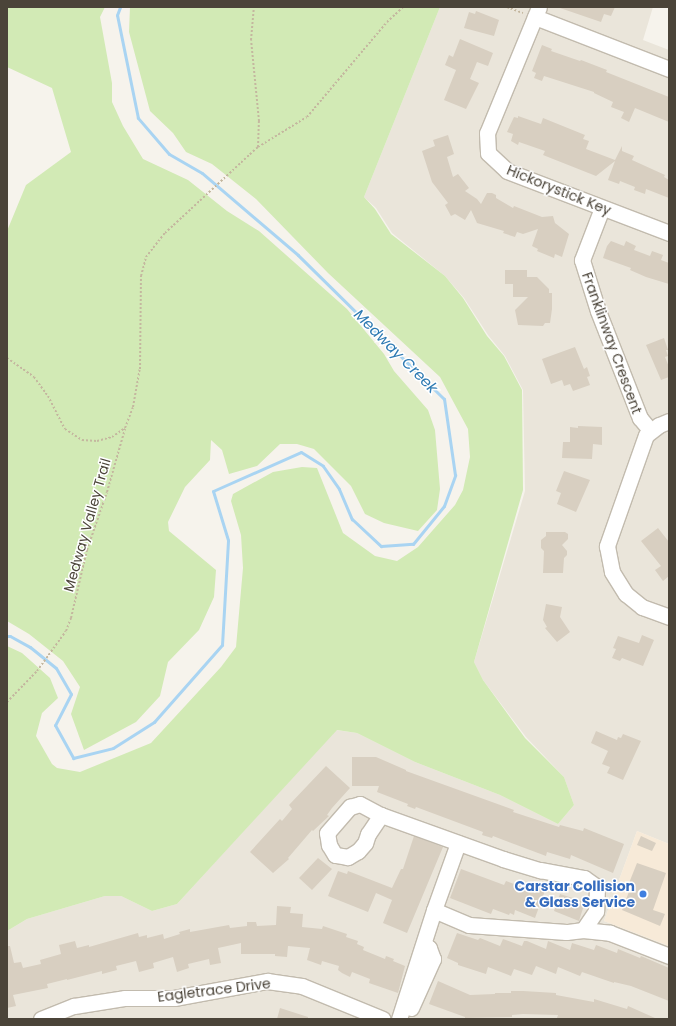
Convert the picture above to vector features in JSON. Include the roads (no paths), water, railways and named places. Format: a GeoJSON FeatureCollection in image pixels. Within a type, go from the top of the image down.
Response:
{"type":"FeatureCollection","features":[{"type":"Feature","properties":{"kind":"street"},"geometry":{"type":"LineString","coordinates":[[537,12],[669,69]]}},
{"type":"Feature","properties":{"kind":"street","name":"Hickorystick Key"},"geometry":{"type":"LineString","coordinates":[[537,12],[487,133],[488,153],[507,171],[669,233]]}},
{"type":"Feature","properties":{"kind":"street","name":"Franklinway Crescent"},"geometry":{"type":"LineString","coordinates":[[602,208],[582,260],[598,311],[640,418],[650,430]]}},
{"type":"Feature","properties":{"kind":"street","name":"Franklinway Crescent"},"geometry":{"type":"LineString","coordinates":[[669,421],[650,430],[646,436],[607,546],[612,572],[626,594],[642,607],[669,617]]}},
{"type":"Feature","properties":{"kind":"street"},"geometry":{"type":"LineString","coordinates":[[381,815],[458,843],[540,870],[584,878],[597,887],[596,911],[583,930]]}},
{"type":"Feature","properties":{"kind":"street"},"geometry":{"type":"LineString","coordinates":[[399,1019],[434,910],[458,843]]}},
{"type":"Feature","properties":{"kind":"street"},"geometry":{"type":"LineString","coordinates":[[434,910],[469,925],[566,932],[583,930],[610,933],[669,956]]}},
{"type":"Feature","properties":{"kind":"street"},"geometry":{"type":"LineString","coordinates":[[406,1019],[433,959],[429,948],[424,944]]}},
{"type":"Feature","properties":{"kind":"street","name":"Eagletrace Drive"},"geometry":{"type":"LineString","coordinates":[[41,1019],[76,1013],[125,998],[174,998],[267,981],[302,986],[383,1019]]}},
{"type":"Feature","properties":{"kind":"waterway","name":"Medway Creek"},"geometry":{"type":"LineString","coordinates":[[7,636],[10,636],[30,647],[56,668],[71,694],[55,725],[73,758],[113,748],[154,722],[222,645],[228,540],[213,491],[301,452],[323,466],[339,489],[352,519],[381,546],[413,544],[444,506],[455,475],[444,399],[298,255],[202,173],[169,154],[138,118],[117,15],[120,7]]}},
{"type":"Feature","properties":{"kind":"place","name":"Carstar Collision & Glass Service"},"geometry":{"type":"Point","coordinates":[643,894]}}]}
